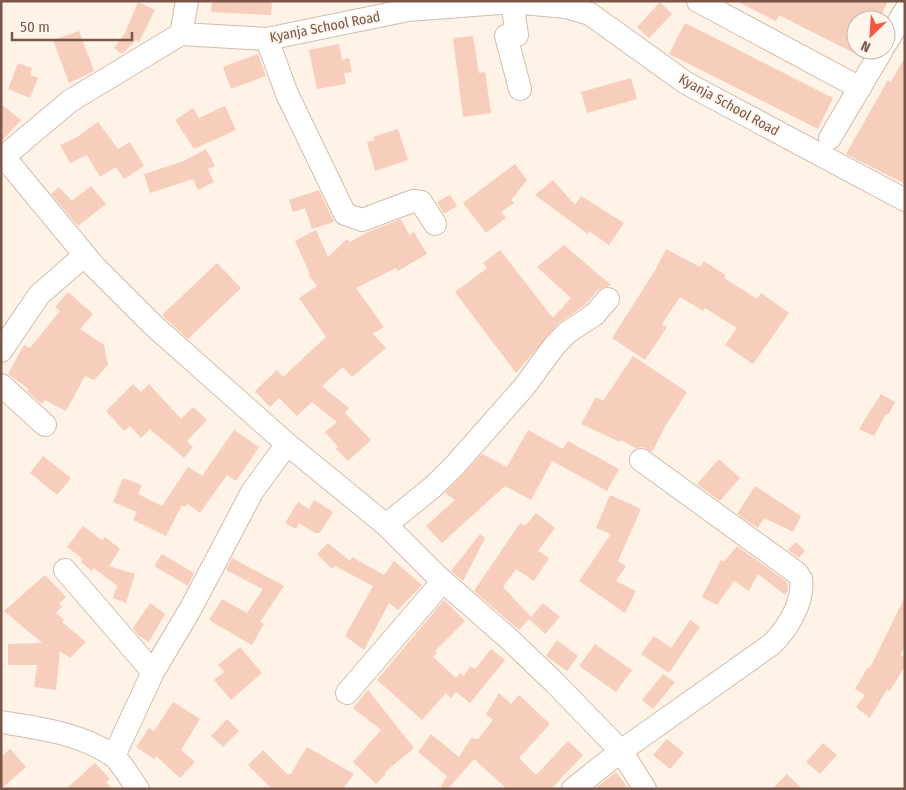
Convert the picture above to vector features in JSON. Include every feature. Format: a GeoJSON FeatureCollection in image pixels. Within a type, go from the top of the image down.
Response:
{"type":"FeatureCollection","features":[{"type":"Feature","properties":{"kind":"street"},"geometry":{"type":"LineString","coordinates":[[187,1],[181,34],[70,102],[3,158],[85,255],[153,325],[287,444],[386,525],[443,581],[555,683],[621,751],[645,789]]}},
{"type":"Feature","properties":{"kind":"street"},"geometry":{"type":"LineString","coordinates":[[698,1],[860,88]]}},
{"type":"Feature","properties":{"kind":"street"},"geometry":{"type":"LineString","coordinates":[[512,2],[517,35],[506,36],[520,89]]}},
{"type":"Feature","properties":{"kind":"street","name":"Kyanja School Road"},"geometry":{"type":"LineString","coordinates":[[181,34],[267,39],[408,10],[512,2],[566,7],[590,14],[686,83],[905,200]]}},
{"type":"Feature","properties":{"kind":"street"},"geometry":{"type":"LineString","coordinates":[[896,26],[905,11]]}},
{"type":"Feature","properties":{"kind":"street"},"geometry":{"type":"LineString","coordinates":[[267,39],[287,94],[345,214],[362,220],[413,201],[418,201],[421,202],[435,224]]}},
{"type":"Feature","properties":{"kind":"street"},"geometry":{"type":"LineString","coordinates":[[830,138],[876,60]]}},
{"type":"Feature","properties":{"kind":"street"},"geometry":{"type":"LineString","coordinates":[[1,350],[39,296],[85,255]]}},
{"type":"Feature","properties":{"kind":"street"},"geometry":{"type":"LineString","coordinates":[[386,525],[434,486],[456,464],[524,387],[555,345],[568,332],[594,315],[608,299]]}},
{"type":"Feature","properties":{"kind":"street"},"geometry":{"type":"LineString","coordinates":[[1,384],[45,425]]}},
{"type":"Feature","properties":{"kind":"street"},"geometry":{"type":"LineString","coordinates":[[114,756],[153,672],[191,608],[252,492],[287,444]]}},
{"type":"Feature","properties":{"kind":"street"},"geometry":{"type":"LineString","coordinates":[[573,789],[621,751],[772,644],[791,619],[802,586],[801,579],[797,573],[641,460]]}},
{"type":"Feature","properties":{"kind":"street"},"geometry":{"type":"LineString","coordinates":[[65,570],[153,672]]}},
{"type":"Feature","properties":{"kind":"street"},"geometry":{"type":"LineString","coordinates":[[347,693],[443,581]]}},
{"type":"Feature","properties":{"kind":"street"},"geometry":{"type":"LineString","coordinates":[[1,722],[68,735],[114,756],[138,789]]}},
{"type":"Feature","properties":{"kind":"building"},"geometry":{"type":"Polygon","coordinates":[[[212,1],[272,1],[271,15],[211,12],[212,1]]]}},
{"type":"Feature","properties":{"kind":"building"},"geometry":{"type":"Polygon","coordinates":[[[736,1],[888,1],[884,10],[846,10],[846,49],[779,15],[776,21],[736,1]]]}},
{"type":"Feature","properties":{"kind":"building"},"geometry":{"type":"Polygon","coordinates":[[[138,2],[155,10],[139,42],[136,40],[122,54],[114,48],[125,33],[138,2]]]}},
{"type":"Feature","properties":{"kind":"building"},"geometry":{"type":"Polygon","coordinates":[[[660,2],[672,14],[649,38],[637,27],[660,2]]]}},
{"type":"Feature","properties":{"kind":"building"},"geometry":{"type":"Polygon","coordinates":[[[685,23],[833,98],[818,129],[669,54],[685,23]]]}},
{"type":"Feature","properties":{"kind":"building"},"geometry":{"type":"Polygon","coordinates":[[[79,31],[94,71],[69,83],[53,40],[79,31]]]}},
{"type":"Feature","properties":{"kind":"building"},"geometry":{"type":"Polygon","coordinates":[[[473,36],[479,73],[485,72],[491,113],[463,117],[453,38],[473,36]]]}},
{"type":"Feature","properties":{"kind":"building"},"geometry":{"type":"Polygon","coordinates":[[[339,44],[342,60],[349,58],[352,72],[344,73],[346,84],[317,89],[309,50],[339,44]]]}},
{"type":"Feature","properties":{"kind":"building"},"geometry":{"type":"Polygon","coordinates":[[[258,54],[266,76],[231,89],[223,67],[258,54]]]}},
{"type":"Feature","properties":{"kind":"building"},"geometry":{"type":"Polygon","coordinates":[[[905,57],[905,184],[846,154],[888,80],[891,82],[905,57]]]}},
{"type":"Feature","properties":{"kind":"building"},"geometry":{"type":"Polygon","coordinates":[[[18,63],[32,68],[30,75],[38,78],[30,98],[8,89],[18,63]]]}},
{"type":"Feature","properties":{"kind":"building"},"geometry":{"type":"Polygon","coordinates":[[[631,78],[637,99],[587,113],[581,92],[631,78]]]}},
{"type":"Feature","properties":{"kind":"building"},"geometry":{"type":"Polygon","coordinates":[[[1,104],[21,120],[1,142],[1,104]]]}},
{"type":"Feature","properties":{"kind":"building"},"geometry":{"type":"Polygon","coordinates":[[[225,106],[236,130],[194,149],[175,120],[193,108],[199,118],[225,106]]]}},
{"type":"Feature","properties":{"kind":"building"},"geometry":{"type":"Polygon","coordinates":[[[98,122],[118,149],[130,142],[144,166],[124,179],[116,167],[100,177],[87,155],[70,163],[60,145],[77,137],[98,122]]]}},
{"type":"Feature","properties":{"kind":"building"},"geometry":{"type":"Polygon","coordinates":[[[398,129],[408,160],[375,171],[367,142],[375,140],[373,137],[398,129]]]}},
{"type":"Feature","properties":{"kind":"building"},"geometry":{"type":"Polygon","coordinates":[[[206,149],[215,166],[208,169],[214,182],[198,190],[193,179],[150,193],[144,174],[184,161],[206,149]]]}},
{"type":"Feature","properties":{"kind":"building"},"geometry":{"type":"Polygon","coordinates":[[[515,164],[527,180],[511,200],[514,203],[501,212],[506,218],[486,233],[463,203],[515,164]]]}},
{"type":"Feature","properties":{"kind":"building"},"geometry":{"type":"Polygon","coordinates":[[[553,180],[575,205],[581,196],[624,223],[609,245],[589,231],[588,234],[535,195],[553,180]]]}},
{"type":"Feature","properties":{"kind":"building"},"geometry":{"type":"Polygon","coordinates":[[[91,186],[106,204],[78,226],[51,194],[59,187],[72,201],[91,186]]]}},
{"type":"Feature","properties":{"kind":"building"},"geometry":{"type":"Polygon","coordinates":[[[319,190],[334,222],[312,229],[305,208],[293,212],[289,200],[319,190]]]}},
{"type":"Feature","properties":{"kind":"building"},"geometry":{"type":"Polygon","coordinates":[[[450,195],[457,206],[444,214],[437,202],[450,195]]]}},
{"type":"Feature","properties":{"kind":"building"},"geometry":{"type":"Polygon","coordinates":[[[401,219],[409,235],[414,232],[427,254],[398,271],[396,268],[356,288],[384,327],[373,334],[386,348],[352,377],[343,367],[322,386],[349,408],[345,413],[371,440],[348,461],[336,449],[338,447],[325,432],[337,422],[312,402],[297,416],[279,398],[270,407],[255,391],[277,370],[283,377],[326,337],[299,298],[317,286],[308,275],[310,274],[295,241],[316,230],[328,257],[347,239],[350,242],[368,232],[401,219]]]}},
{"type":"Feature","properties":{"kind":"building"},"geometry":{"type":"Polygon","coordinates":[[[564,245],[611,285],[598,290],[585,305],[559,323],[516,373],[455,292],[487,268],[483,263],[500,250],[553,318],[571,298],[537,267],[564,245]]]}},
{"type":"Feature","properties":{"kind":"building"},"geometry":{"type":"Polygon","coordinates":[[[666,249],[700,267],[704,261],[725,275],[724,278],[757,299],[761,293],[789,313],[753,364],[725,345],[737,328],[705,308],[703,311],[680,297],[662,324],[667,327],[645,360],[612,338],[656,269],[666,249]]]}},
{"type":"Feature","properties":{"kind":"building"},"geometry":{"type":"Polygon","coordinates":[[[217,263],[241,288],[188,339],[162,315],[217,263]]]}},
{"type":"Feature","properties":{"kind":"building"},"geometry":{"type":"Polygon","coordinates":[[[68,292],[93,314],[80,329],[104,345],[108,365],[94,380],[85,376],[66,411],[45,400],[42,404],[27,391],[29,389],[8,374],[24,345],[30,348],[60,311],[55,307],[68,292]]]}},
{"type":"Feature","properties":{"kind":"building"},"geometry":{"type":"Polygon","coordinates":[[[633,356],[687,392],[666,425],[652,452],[643,447],[636,448],[621,440],[620,442],[581,424],[596,397],[603,401],[633,356]]]}},
{"type":"Feature","properties":{"kind":"building"},"geometry":{"type":"Polygon","coordinates":[[[133,384],[141,392],[149,384],[181,419],[193,407],[207,420],[187,441],[193,447],[184,458],[150,429],[141,438],[130,426],[124,431],[106,411],[133,384]]]}},
{"type":"Feature","properties":{"kind":"building"},"geometry":{"type":"Polygon","coordinates":[[[881,394],[895,402],[874,436],[859,429],[881,394]]]}},
{"type":"Feature","properties":{"kind":"building"},"geometry":{"type":"Polygon","coordinates":[[[234,430],[259,447],[236,481],[227,475],[200,513],[188,504],[185,507],[182,505],[166,536],[133,520],[137,512],[113,502],[123,478],[142,485],[138,494],[162,506],[188,467],[202,476],[234,430]]]}},
{"type":"Feature","properties":{"kind":"building"},"geometry":{"type":"Polygon","coordinates":[[[528,430],[563,449],[568,441],[619,469],[607,491],[552,461],[531,500],[505,486],[442,543],[426,526],[455,500],[445,493],[482,454],[507,467],[528,430]]]}},
{"type":"Feature","properties":{"kind":"building"},"geometry":{"type":"Polygon","coordinates":[[[43,456],[71,478],[57,495],[30,473],[43,456]]]}},
{"type":"Feature","properties":{"kind":"building"},"geometry":{"type":"Polygon","coordinates":[[[719,459],[740,478],[720,501],[697,484],[719,459]]]}},
{"type":"Feature","properties":{"kind":"building"},"geometry":{"type":"Polygon","coordinates":[[[755,486],[801,516],[793,532],[764,518],[758,528],[737,514],[755,486]]]}},
{"type":"Feature","properties":{"kind":"building"},"geometry":{"type":"Polygon","coordinates":[[[610,495],[641,509],[618,561],[626,566],[616,581],[636,591],[625,613],[579,581],[611,534],[596,528],[610,495]]]}},
{"type":"Feature","properties":{"kind":"building"},"geometry":{"type":"Polygon","coordinates":[[[314,500],[333,512],[320,533],[315,533],[299,523],[296,529],[285,523],[298,502],[309,509],[314,500]]]}},
{"type":"Feature","properties":{"kind":"building"},"geometry":{"type":"Polygon","coordinates":[[[536,513],[555,528],[538,551],[549,558],[534,581],[516,569],[503,587],[531,617],[543,603],[560,617],[545,634],[529,619],[519,630],[474,591],[520,523],[525,526],[536,513]]]}},
{"type":"Feature","properties":{"kind":"building"},"geometry":{"type":"Polygon","coordinates":[[[83,526],[102,540],[105,537],[120,549],[109,566],[135,574],[126,603],[113,598],[117,586],[94,568],[92,571],[81,562],[83,559],[67,547],[83,526]]]}},
{"type":"Feature","properties":{"kind":"building"},"geometry":{"type":"Polygon","coordinates":[[[480,534],[485,538],[463,581],[451,571],[480,534]]]}},
{"type":"Feature","properties":{"kind":"building"},"geometry":{"type":"Polygon","coordinates":[[[796,542],[805,551],[799,558],[788,550],[796,542]]]}},
{"type":"Feature","properties":{"kind":"building"},"geometry":{"type":"Polygon","coordinates":[[[328,543],[350,561],[352,557],[384,575],[394,561],[422,585],[398,610],[389,603],[364,650],[345,636],[373,586],[335,566],[332,569],[317,554],[328,543]]]}},
{"type":"Feature","properties":{"kind":"building"},"geometry":{"type":"Polygon","coordinates":[[[737,546],[787,582],[788,591],[785,595],[758,574],[749,591],[734,581],[717,605],[702,597],[721,560],[724,562],[737,546]]]}},
{"type":"Feature","properties":{"kind":"building"},"geometry":{"type":"Polygon","coordinates":[[[162,554],[194,573],[188,586],[154,566],[162,554]]]}},
{"type":"Feature","properties":{"kind":"building"},"geometry":{"type":"Polygon","coordinates":[[[232,558],[284,586],[260,622],[264,624],[252,645],[209,620],[222,599],[247,613],[263,589],[226,570],[232,558]]]}},
{"type":"Feature","properties":{"kind":"building"},"geometry":{"type":"Polygon","coordinates":[[[45,575],[66,597],[59,604],[62,606],[56,613],[64,620],[62,622],[86,642],[70,658],[60,651],[56,690],[34,687],[37,665],[8,665],[8,644],[42,643],[4,611],[45,575]]]}},
{"type":"Feature","properties":{"kind":"building"},"geometry":{"type":"Polygon","coordinates":[[[905,597],[905,646],[900,655],[905,657],[905,666],[890,691],[887,689],[870,718],[856,707],[865,695],[855,689],[868,667],[870,668],[905,597]]]}},
{"type":"Feature","properties":{"kind":"building"},"geometry":{"type":"Polygon","coordinates":[[[444,600],[465,621],[435,651],[437,652],[433,657],[456,678],[460,673],[464,676],[470,666],[475,669],[491,649],[505,660],[470,703],[456,692],[451,698],[446,693],[422,720],[377,680],[444,600]]]}},
{"type":"Feature","properties":{"kind":"building"},"geometry":{"type":"Polygon","coordinates":[[[150,603],[165,614],[149,642],[139,636],[133,628],[150,603]]]}},
{"type":"Feature","properties":{"kind":"building"},"geometry":{"type":"Polygon","coordinates":[[[690,620],[700,627],[669,673],[641,654],[654,636],[671,648],[690,620]]]}},
{"type":"Feature","properties":{"kind":"building"},"geometry":{"type":"Polygon","coordinates":[[[557,640],[578,656],[567,671],[546,656],[557,640]]]}},
{"type":"Feature","properties":{"kind":"building"},"geometry":{"type":"Polygon","coordinates":[[[595,644],[632,670],[616,692],[579,666],[595,644]]]}},
{"type":"Feature","properties":{"kind":"building"},"geometry":{"type":"Polygon","coordinates":[[[240,647],[262,673],[231,700],[214,680],[224,672],[218,665],[240,647]]]}},
{"type":"Feature","properties":{"kind":"building"},"geometry":{"type":"Polygon","coordinates":[[[663,674],[675,682],[653,709],[642,700],[663,674]]]}},
{"type":"Feature","properties":{"kind":"building"},"geometry":{"type":"Polygon","coordinates":[[[368,690],[414,748],[384,773],[386,774],[376,784],[353,762],[381,730],[353,708],[368,690]]]}},
{"type":"Feature","properties":{"kind":"building"},"geometry":{"type":"Polygon","coordinates":[[[499,693],[511,704],[519,695],[550,724],[519,758],[536,775],[568,741],[583,755],[551,789],[507,789],[474,759],[448,789],[445,789],[441,786],[447,776],[418,752],[431,734],[459,757],[471,738],[478,739],[493,720],[486,714],[499,693]]]}},
{"type":"Feature","properties":{"kind":"building"},"geometry":{"type":"Polygon","coordinates":[[[173,702],[200,719],[181,750],[195,762],[180,778],[156,756],[154,759],[136,747],[149,728],[154,731],[173,702]]]}},
{"type":"Feature","properties":{"kind":"building"},"geometry":{"type":"Polygon","coordinates":[[[227,719],[239,731],[223,747],[211,736],[227,719]]]}},
{"type":"Feature","properties":{"kind":"building"},"geometry":{"type":"Polygon","coordinates":[[[667,739],[684,753],[670,769],[653,755],[667,739]]]}},
{"type":"Feature","properties":{"kind":"building"},"geometry":{"type":"Polygon","coordinates":[[[823,743],[837,755],[820,774],[806,762],[823,743]]]}},
{"type":"Feature","properties":{"kind":"building"},"geometry":{"type":"Polygon","coordinates":[[[307,747],[354,774],[343,789],[272,789],[248,765],[263,750],[287,774],[291,774],[307,747]]]}},
{"type":"Feature","properties":{"kind":"building"},"geometry":{"type":"Polygon","coordinates":[[[10,749],[26,767],[1,789],[1,757],[10,749]]]}},
{"type":"Feature","properties":{"kind":"building"},"geometry":{"type":"Polygon","coordinates":[[[95,763],[110,779],[106,782],[112,789],[66,789],[95,763]]]}},
{"type":"Feature","properties":{"kind":"building"},"geometry":{"type":"Polygon","coordinates":[[[616,772],[629,789],[594,789],[616,772]]]}},
{"type":"Feature","properties":{"kind":"building"},"geometry":{"type":"Polygon","coordinates":[[[787,774],[802,789],[772,789],[787,774]]]}}]}
